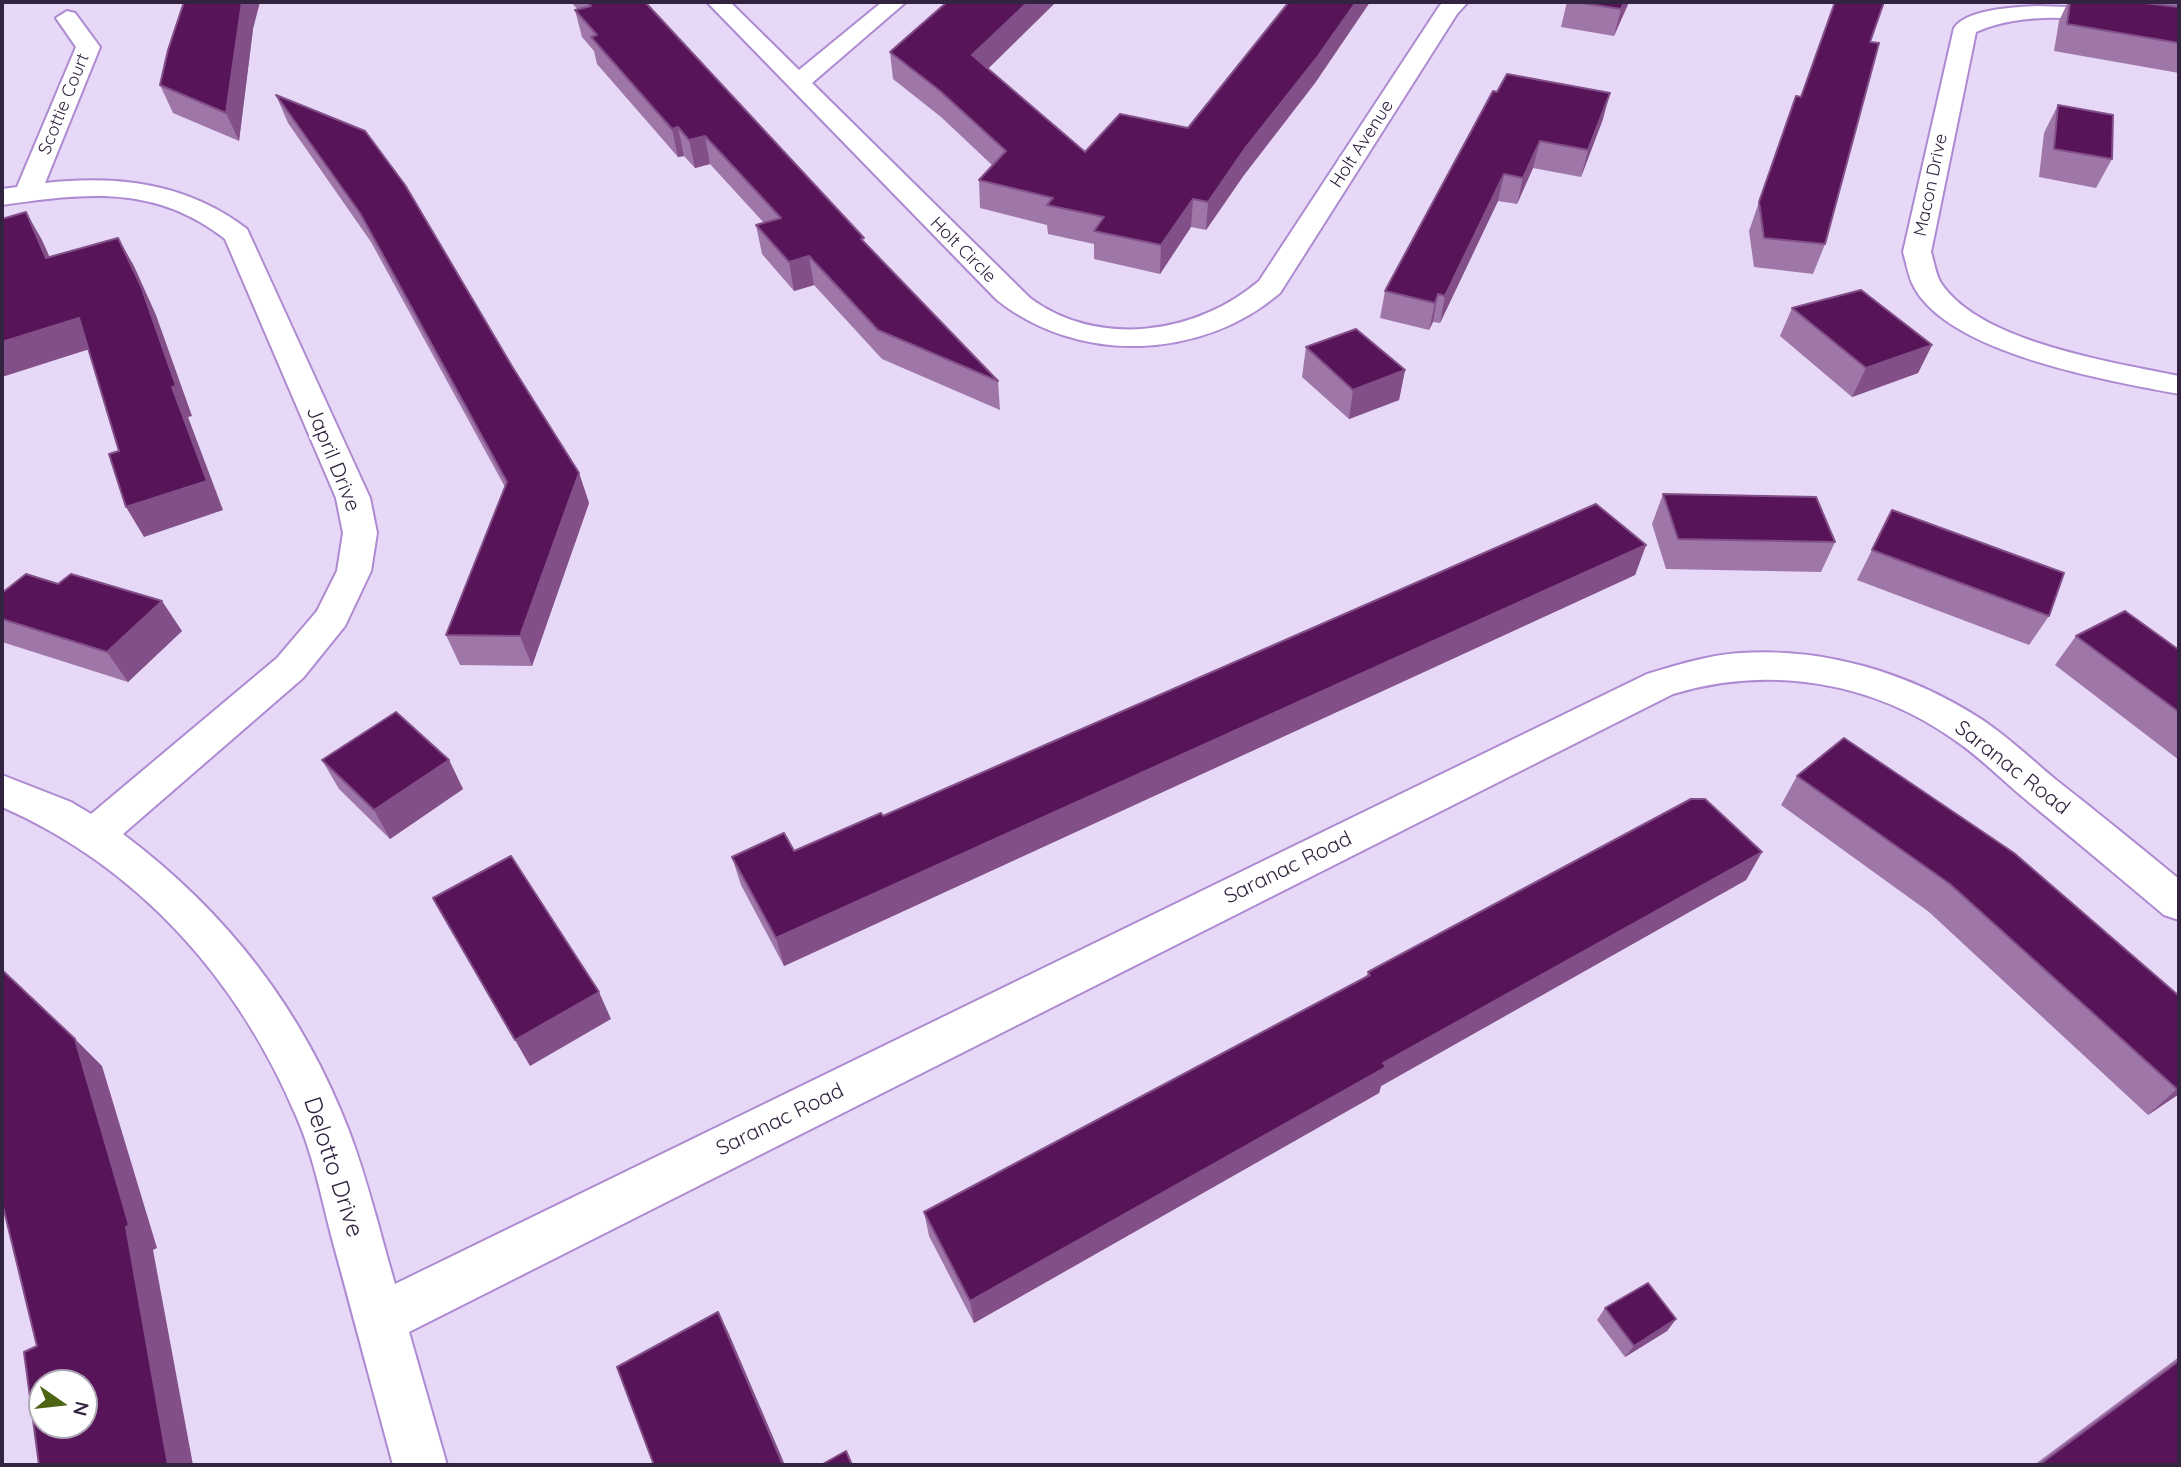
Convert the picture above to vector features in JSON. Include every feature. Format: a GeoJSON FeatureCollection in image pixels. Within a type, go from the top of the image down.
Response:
{"type":"FeatureCollection","features":[{"type":"Feature","properties":{"kind":"street","name":"Holt Circle"},"geometry":{"type":"LineString","coordinates":[[718,2],[1006,294],[1033,314],[1068,327],[1105,335],[1148,337],[1190,332],[1226,320],[1253,304],[1270,287]]}},
{"type":"Feature","properties":{"kind":"street"},"geometry":{"type":"LineString","coordinates":[[798,83],[895,2]]}},
{"type":"Feature","properties":{"kind":"street","name":"Holt Avenue"},"geometry":{"type":"LineString","coordinates":[[1270,287],[1448,10],[1457,2]]}},
{"type":"Feature","properties":{"kind":"street","name":"Macon Drive"},"geometry":{"type":"LineString","coordinates":[[2179,26],[2052,6],[2021,6],[1995,10],[1975,18],[1965,29],[1917,252],[1918,269],[1929,290],[1953,313],[1988,334],[2031,351],[2179,385]]}},
{"type":"Feature","properties":{"kind":"street","name":"Scottie Court"},"geometry":{"type":"LineString","coordinates":[[15,195],[88,47],[67,18]]}},
{"type":"Feature","properties":{"kind":"street","name":"Japril Drive"},"geometry":{"type":"LineString","coordinates":[[15,195],[106,188],[152,192],[187,201],[218,216],[237,235],[354,498],[360,533],[354,572],[332,617],[290,668],[93,836]]}},
{"type":"Feature","properties":{"kind":"street","name":"Saranac Road"},"geometry":{"type":"LineString","coordinates":[[380,1319],[1660,684],[1693,671],[1746,663],[1808,667],[1865,680],[1920,702],[1968,730],[2179,903]]}},
{"type":"Feature","properties":{"kind":"street","name":"Delotto Drive"},"geometry":{"type":"LineString","coordinates":[[2,790],[93,836],[144,871],[214,938],[282,1033],[322,1120],[420,1465]]}},
{"type":"Feature","properties":{"kind":"building"},"geometry":{"type":"Polygon","coordinates":[[[184,2],[242,2],[226,113],[160,85],[184,2]]]}},
{"type":"Feature","properties":{"kind":"building"},"geometry":{"type":"Polygon","coordinates":[[[587,2],[645,2],[864,238],[861,239],[998,381],[878,330],[809,256],[789,262],[756,225],[781,218],[705,136],[689,140],[678,127],[672,129],[591,37],[597,35],[575,10],[591,6],[587,2]]]}},
{"type":"Feature","properties":{"kind":"building"},"geometry":{"type":"Polygon","coordinates":[[[947,2],[1028,2],[972,55],[1085,152],[1120,114],[1188,128],[1289,2],[1356,2],[1318,56],[1246,147],[1208,202],[1193,199],[1161,245],[1094,231],[1104,217],[1047,205],[1053,198],[979,180],[1006,151],[939,90],[890,52],[947,2]]]}},
{"type":"Feature","properties":{"kind":"building"},"geometry":{"type":"Polygon","coordinates":[[[1576,2],[1624,2],[1621,9],[1576,2]]]}},
{"type":"Feature","properties":{"kind":"building"},"geometry":{"type":"Polygon","coordinates":[[[1835,2],[1884,2],[1870,42],[1879,43],[1825,244],[1764,238],[1759,202],[1796,96],[1801,97],[1835,2]]]}},
{"type":"Feature","properties":{"kind":"building"},"geometry":{"type":"Polygon","coordinates":[[[2070,2],[2135,2],[2179,7],[2179,43],[2067,24],[2070,2]]]}},
{"type":"Feature","properties":{"kind":"building"},"geometry":{"type":"Polygon","coordinates":[[[1507,74],[1610,93],[1588,150],[1540,141],[1523,178],[1504,174],[1445,296],[1438,294],[1435,303],[1385,291],[1493,91],[1497,92],[1507,74]]]}},
{"type":"Feature","properties":{"kind":"building"},"geometry":{"type":"Polygon","coordinates":[[[276,95],[365,131],[405,185],[513,368],[579,473],[520,636],[446,635],[507,482],[360,213],[276,95]]]}},
{"type":"Feature","properties":{"kind":"building"},"geometry":{"type":"Polygon","coordinates":[[[2058,105],[2113,115],[2112,159],[2054,149],[2058,105]]]}},
{"type":"Feature","properties":{"kind":"building"},"geometry":{"type":"Polygon","coordinates":[[[26,212],[46,258],[118,238],[141,286],[176,386],[172,387],[207,481],[126,507],[109,454],[119,451],[79,318],[2,342],[2,219],[26,212]]]}},
{"type":"Feature","properties":{"kind":"building"},"geometry":{"type":"Polygon","coordinates":[[[1861,290],[1932,345],[1866,368],[1792,308],[1861,290]]]}},
{"type":"Feature","properties":{"kind":"building"},"geometry":{"type":"Polygon","coordinates":[[[1356,329],[1405,370],[1353,390],[1306,347],[1356,329]]]}},
{"type":"Feature","properties":{"kind":"building"},"geometry":{"type":"Polygon","coordinates":[[[1663,494],[1816,497],[1835,542],[1678,539],[1663,494]]]}},
{"type":"Feature","properties":{"kind":"building"},"geometry":{"type":"Polygon","coordinates":[[[1596,504],[1646,545],[776,938],[732,857],[784,833],[794,851],[881,813],[883,816],[1596,504]]]}},
{"type":"Feature","properties":{"kind":"building"},"geometry":{"type":"Polygon","coordinates":[[[1892,510],[2064,573],[2049,616],[1872,550],[1892,510]]]}},
{"type":"Feature","properties":{"kind":"building"},"geometry":{"type":"Polygon","coordinates":[[[26,574],[58,584],[71,574],[162,601],[107,652],[2,619],[2,593],[26,574]]]}},
{"type":"Feature","properties":{"kind":"building"},"geometry":{"type":"Polygon","coordinates":[[[2125,611],[2179,650],[2179,712],[2076,636],[2125,611]]]}},
{"type":"Feature","properties":{"kind":"building"},"geometry":{"type":"Polygon","coordinates":[[[396,712],[449,760],[374,810],[322,760],[396,712]]]}},
{"type":"Feature","properties":{"kind":"building"},"geometry":{"type":"Polygon","coordinates":[[[1844,738],[2014,853],[2179,996],[2177,1089],[1950,884],[1797,776],[1844,738]]]}},
{"type":"Feature","properties":{"kind":"building"},"geometry":{"type":"Polygon","coordinates":[[[1691,799],[1705,799],[1762,852],[1383,1063],[1386,1067],[970,1301],[924,1212],[1370,975],[1368,972],[1691,799]]]}},
{"type":"Feature","properties":{"kind":"building"},"geometry":{"type":"Polygon","coordinates":[[[511,856],[599,992],[515,1040],[433,898],[511,856]]]}},
{"type":"Feature","properties":{"kind":"building"},"geometry":{"type":"Polygon","coordinates":[[[2,970],[75,1039],[129,1225],[126,1227],[168,1465],[39,1465],[36,1439],[98,1439],[98,1369],[28,1369],[28,1382],[24,1352],[37,1346],[2,1202],[2,970]]]}},
{"type":"Feature","properties":{"kind":"building"},"geometry":{"type":"Polygon","coordinates":[[[1648,1283],[1676,1319],[1634,1346],[1605,1308],[1648,1283]]]}},
{"type":"Feature","properties":{"kind":"building"},"geometry":{"type":"Polygon","coordinates":[[[718,1312],[783,1465],[654,1465],[617,1367],[718,1312]]]}},
{"type":"Feature","properties":{"kind":"building"},"geometry":{"type":"Polygon","coordinates":[[[2179,1361],[2179,1465],[2039,1465],[2179,1361]]]}},
{"type":"Feature","properties":{"kind":"building"},"geometry":{"type":"Polygon","coordinates":[[[846,1451],[852,1465],[821,1465],[846,1451]]]}}]}
